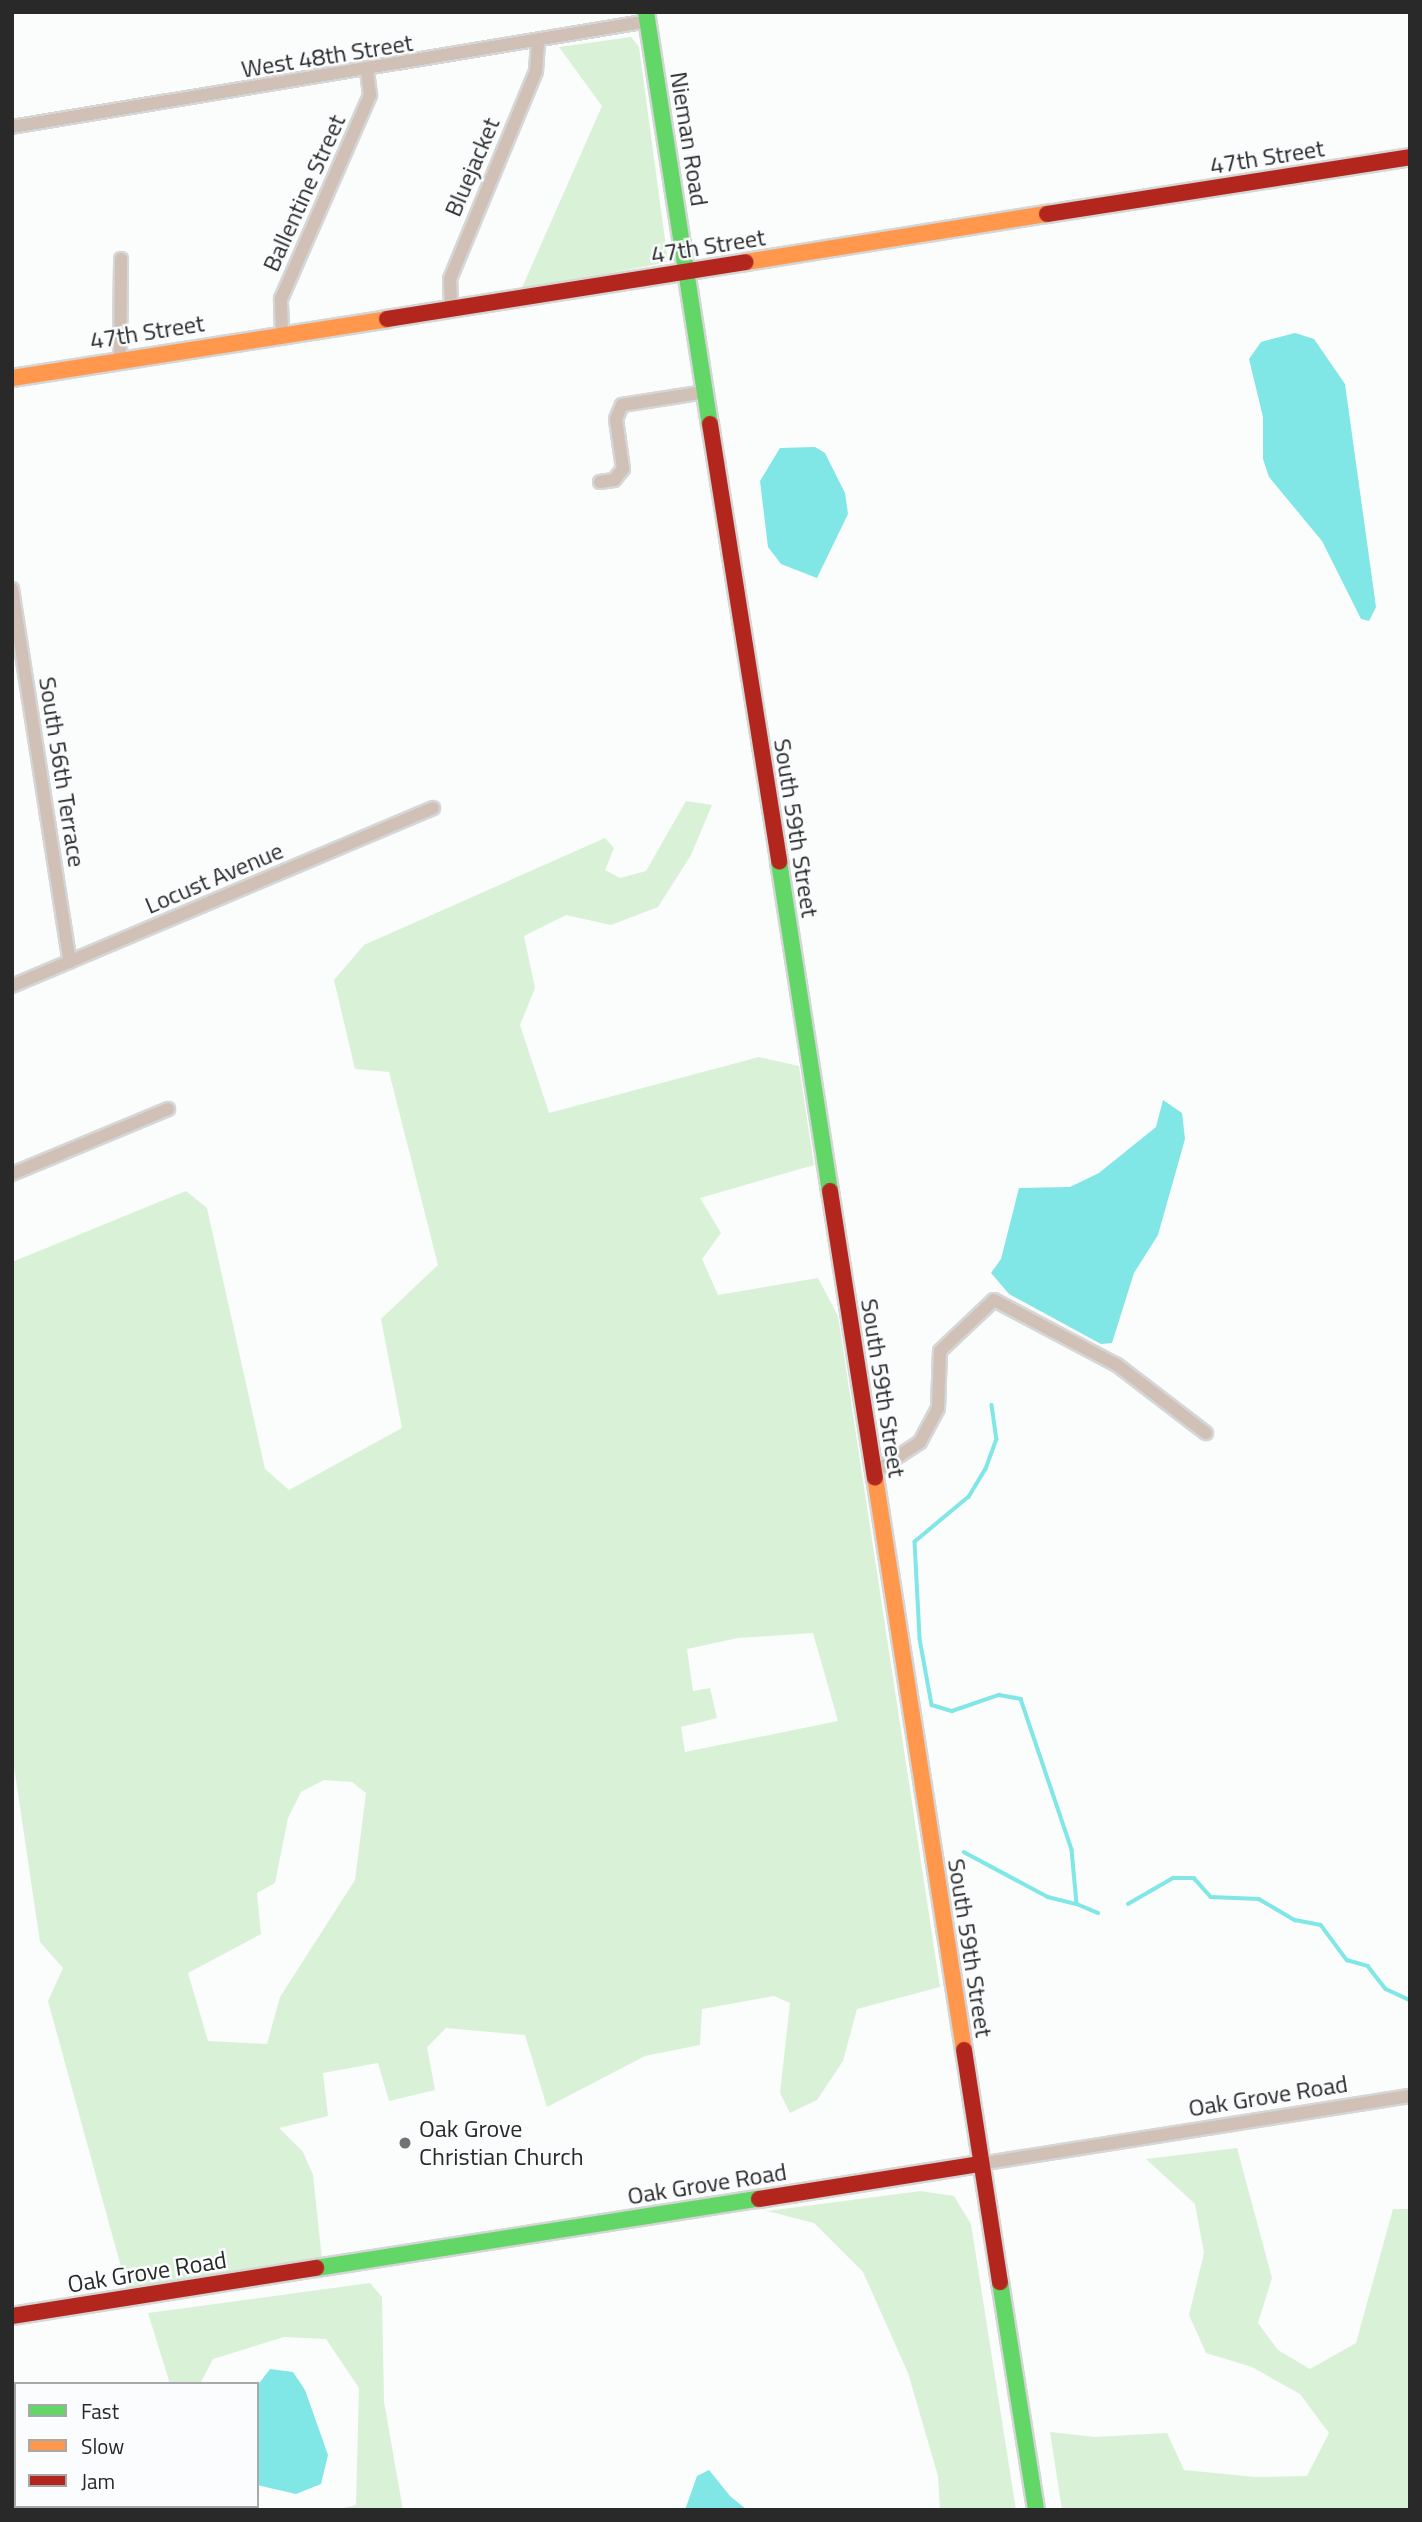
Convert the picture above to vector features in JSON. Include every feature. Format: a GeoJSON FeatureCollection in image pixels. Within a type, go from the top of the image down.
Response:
{"type":"FeatureCollection","features":[{"type":"Feature","properties":{"kind":"main road","name":"Nieman Road"},"geometry":{"type":"LineString","coordinates":[[647,17],[686,273]]}},
{"type":"Feature","properties":{"kind":"main road","name":"47th Street"},"geometry":{"type":"LineString","coordinates":[[12,378],[282,332],[686,273],[1410,157]]}},
{"type":"Feature","properties":{"kind":"main road","name":"South 59th Street"},"geometry":{"type":"LineString","coordinates":[[686,273],[1036,2510]]}},
{"type":"Feature","properties":{"kind":"main road","name":"Oak Grove Road"},"geometry":{"type":"LineString","coordinates":[[12,2316],[980,2164]]}},
{"type":"Feature","properties":{"kind":"street","name":"West 48th Street"},"geometry":{"type":"LineString","coordinates":[[12,127],[538,44],[647,17]]}},
{"type":"Feature","properties":{"kind":"street","name":"Bluejacket"},"geometry":{"type":"LineString","coordinates":[[452,306],[450,279],[536,71],[538,44]]}},
{"type":"Feature","properties":{"kind":"street","name":"Ballentine Street"},"geometry":{"type":"LineString","coordinates":[[282,332],[281,299],[370,94],[368,72]]}},
{"type":"Feature","properties":{"kind":"street"},"geometry":{"type":"LineString","coordinates":[[120,359],[121,259]]}},
{"type":"Feature","properties":{"kind":"street"},"geometry":{"type":"LineString","coordinates":[[600,482],[614,480],[623,469],[616,419],[622,405],[705,392]]}},
{"type":"Feature","properties":{"kind":"street","name":"South 56th Terrace"},"geometry":{"type":"LineString","coordinates":[[12,589],[70,962]]}},
{"type":"Feature","properties":{"kind":"street"},"geometry":{"type":"LineString","coordinates":[[12,685],[27,683]]}},
{"type":"Feature","properties":{"kind":"street","name":"Locust Avenue"},"geometry":{"type":"LineString","coordinates":[[12,986],[433,808]]}},
{"type":"Feature","properties":{"kind":"street"},"geometry":{"type":"LineString","coordinates":[[12,1174],[168,1109]]}},
{"type":"Feature","properties":{"kind":"street"},"geometry":{"type":"LineString","coordinates":[[873,1473],[920,1442],[937,1408],[940,1351],[995,1300],[1117,1365],[1206,1433]]}},
{"type":"Feature","properties":{"kind":"street","name":"Oak Grove Road"},"geometry":{"type":"LineString","coordinates":[[980,2164],[1410,2096]]}},
{"type":"Feature","properties":{"kind":"green space"},"geometry":{"type":"Polygon","coordinates":[[[631,37],[639,47],[668,262],[521,290],[602,106],[559,47],[631,37]]]}},
{"type":"Feature","properties":{"kind":"green space"},"geometry":{"type":"Polygon","coordinates":[[[686,801],[712,805],[691,855],[658,907],[611,925],[566,915],[524,936],[535,988],[520,1025],[549,1113],[759,1057],[799,1066],[814,1165],[700,1198],[721,1233],[702,1259],[718,1295],[818,1278],[838,1316],[940,1987],[857,2009],[843,2061],[817,2100],[790,2113],[780,2093],[790,2003],[774,1996],[702,2009],[700,2045],[645,2056],[547,2107],[525,2035],[446,2028],[427,2047],[435,2090],[389,2101],[378,2063],[323,2073],[328,2116],[279,2128],[303,2152],[313,2175],[322,2259],[127,2289],[48,2001],[63,1968],[40,1942],[12,1753],[12,1262],[186,1191],[207,1208],[265,1469],[289,1490],[402,1428],[381,1319],[438,1265],[389,1072],[355,1069],[334,980],[364,945],[605,838],[614,848],[605,870],[620,878],[646,871],[686,801]],[[813,1633],[738,1638],[687,1649],[693,1691],[710,1688],[717,1718],[681,1727],[685,1752],[838,1721],[813,1633]],[[324,1780],[301,1792],[288,1818],[275,1883],[257,1893],[261,1934],[188,1973],[208,2041],[267,2044],[280,1997],[355,1880],[366,1793],[352,1782],[324,1780]]]}},
{"type":"Feature","properties":{"kind":"green space"},"geometry":{"type":"Polygon","coordinates":[[[1237,2148],[1272,2278],[1258,2323],[1278,2350],[1310,2369],[1356,2343],[1393,2209],[1410,2209],[1410,2510],[1062,2510],[1050,2432],[1095,2437],[1167,2433],[1184,2470],[1255,2477],[1307,2476],[1329,2433],[1300,2394],[1252,2367],[1206,2353],[1189,2315],[1204,2253],[1195,2204],[1146,2159],[1237,2148]]]}},
{"type":"Feature","properties":{"kind":"green space"},"geometry":{"type":"Polygon","coordinates":[[[921,2191],[954,2196],[971,2224],[1016,2510],[940,2510],[938,2476],[908,2373],[863,2272],[814,2223],[767,2211],[921,2191]]]}},
{"type":"Feature","properties":{"kind":"green space"},"geometry":{"type":"Polygon","coordinates":[[[370,2283],[382,2297],[384,2402],[403,2510],[335,2510],[356,2505],[359,2388],[326,2339],[284,2337],[213,2359],[201,2382],[169,2382],[148,2313],[370,2283]]]}},
{"type":"Feature","properties":{"kind":"water"},"geometry":{"type":"Polygon","coordinates":[[[1295,333],[1314,339],[1345,384],[1376,607],[1369,621],[1361,619],[1322,541],[1269,477],[1263,459],[1263,417],[1249,359],[1261,342],[1295,333]]]}},
{"type":"Feature","properties":{"kind":"water"},"geometry":{"type":"Polygon","coordinates":[[[815,447],[825,453],[845,493],[848,514],[817,578],[781,564],[768,547],[760,481],[780,448],[815,447]]]}},
{"type":"Feature","properties":{"kind":"water"},"geometry":{"type":"Polygon","coordinates":[[[1163,1100],[1182,1113],[1185,1139],[1158,1235],[1134,1273],[1112,1343],[1101,1344],[1009,1294],[991,1273],[1001,1259],[1019,1188],[1070,1187],[1099,1173],[1156,1127],[1163,1100]]]}},
{"type":"Feature","properties":{"kind":"water"},"geometry":{"type":"Polygon","coordinates":[[[270,2369],[293,2372],[305,2390],[328,2455],[321,2484],[296,2494],[259,2485],[259,2383],[270,2369]]]}},
{"type":"Feature","properties":{"kind":"water"},"geometry":{"type":"Polygon","coordinates":[[[709,2470],[730,2496],[747,2510],[685,2510],[697,2476],[709,2470]]]}},
{"type":"Feature","properties":{"kind":"waterway"},"geometry":{"type":"LineString","coordinates":[[992,1405],[997,1439],[986,1469],[969,1497],[915,1542],[920,1639],[932,1705],[952,1711],[999,1695],[1021,1699],[1072,1850],[1077,1904],[1098,1913]]}},
{"type":"Feature","properties":{"kind":"waterway"},"geometry":{"type":"LineString","coordinates":[[964,1852],[1048,1897],[1077,1904]]}},
{"type":"Feature","properties":{"kind":"waterway"},"geometry":{"type":"LineString","coordinates":[[1128,1904],[1173,1878],[1194,1878],[1211,1897],[1259,1899],[1295,1920],[1321,1925],[1347,1960],[1368,1966],[1386,1989],[1410,2000]]}},
{"type":"Feature","properties":{"kind":"traffic: fast"},"geometry":{"type":"LineString","coordinates":[[646,12],[710,424]]}},
{"type":"Feature","properties":{"kind":"traffic: fast"},"geometry":{"type":"LineString","coordinates":[[779,862],[830,1191]]}},
{"type":"Feature","properties":{"kind":"traffic: fast"},"geometry":{"type":"LineString","coordinates":[[316,2268],[759,2199]]}},
{"type":"Feature","properties":{"kind":"traffic: fast"},"geometry":{"type":"LineString","coordinates":[[1000,2282],[1036,2510]]}},
{"type":"Feature","properties":{"kind":"traffic: slow"},"geometry":{"type":"LineString","coordinates":[[746,262],[1047,214]]}},
{"type":"Feature","properties":{"kind":"traffic: slow"},"geometry":{"type":"LineString","coordinates":[[12,378],[387,319]]}},
{"type":"Feature","properties":{"kind":"traffic: slow"},"geometry":{"type":"LineString","coordinates":[[875,1477],[964,2050]]}},
{"type":"Feature","properties":{"kind":"traffic: jam"},"geometry":{"type":"LineString","coordinates":[[1047,214],[1410,157]]}},
{"type":"Feature","properties":{"kind":"traffic: jam"},"geometry":{"type":"LineString","coordinates":[[387,319],[746,262]]}},
{"type":"Feature","properties":{"kind":"traffic: jam"},"geometry":{"type":"LineString","coordinates":[[710,424],[779,862]]}},
{"type":"Feature","properties":{"kind":"traffic: jam"},"geometry":{"type":"LineString","coordinates":[[830,1191],[875,1477]]}},
{"type":"Feature","properties":{"kind":"traffic: jam"},"geometry":{"type":"LineString","coordinates":[[964,2050],[1000,2282]]}},
{"type":"Feature","properties":{"kind":"traffic: jam"},"geometry":{"type":"LineString","coordinates":[[759,2199],[980,2164]]}},
{"type":"Feature","properties":{"kind":"traffic: jam"},"geometry":{"type":"LineString","coordinates":[[12,2316],[316,2268]]}},
{"type":"Feature","properties":{"kind":"place","name":"Oak Grove Christian Church"},"geometry":{"type":"Point","coordinates":[405,2143]}}]}
